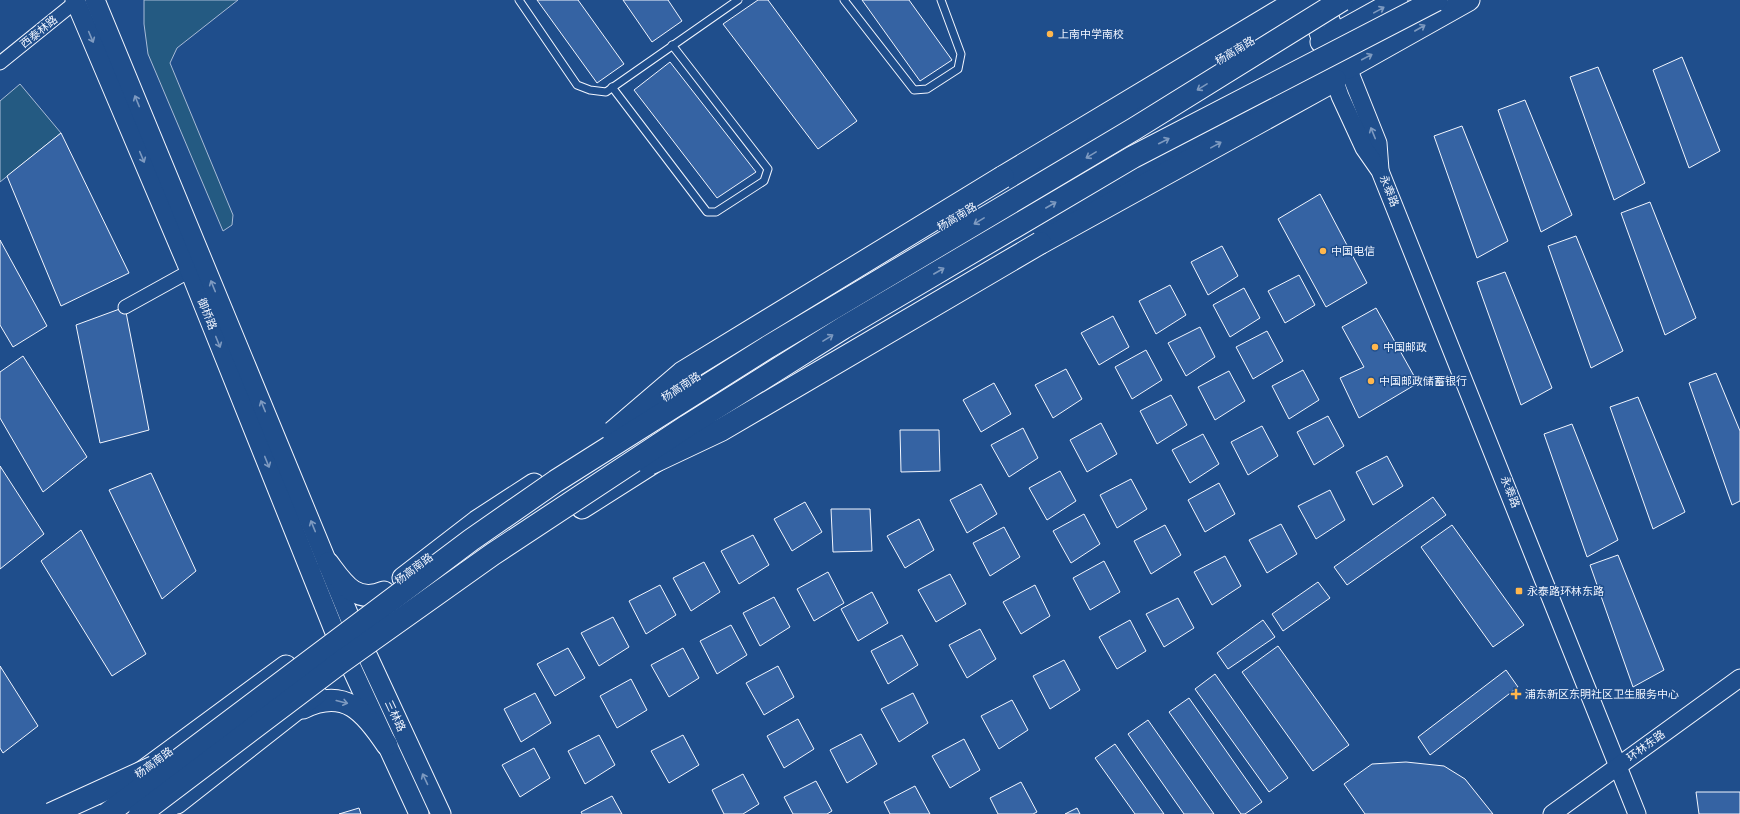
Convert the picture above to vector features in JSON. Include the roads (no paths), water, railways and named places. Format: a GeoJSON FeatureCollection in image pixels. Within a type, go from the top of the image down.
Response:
{"type":"FeatureCollection","features":[{"type":"Feature","properties":{"kind":"highway","name":"杨高南路"},"geometry":{"type":"LineString","coordinates":[[140,814],[200,757],[471,540],[556,475],[768,347],[1134,130],[1342,0]]}},
{"type":"Feature","properties":{"kind":"highway","name":"杨高南路"},"geometry":{"type":"LineString","coordinates":[[107,814],[200,757],[341,662],[493,554],[576,505],[686,426],[843,328],[1134,157],[1436,0]]}},
{"type":"Feature","properties":{"kind":"highway"},"geometry":{"type":"LineString","coordinates":[[556,475],[682,373],[1097,121],[1310,1]]}},
{"type":"Feature","properties":{"kind":"highway"},"geometry":{"type":"LineString","coordinates":[[576,505],[721,430],[1040,243],[1133,190],[1181,165],[1338,70]]}},
{"type":"Feature","properties":{"kind":"highway"},"geometry":{"type":"LineString","coordinates":[[51,814],[200,757]]}},
{"type":"Feature","properties":{"kind":"highway"},"geometry":{"type":"LineString","coordinates":[[162,814],[200,757]]}},
{"type":"Feature","properties":{"kind":"main road","name":"御桥路"},"geometry":{"type":"LineString","coordinates":[[76,0],[190,271],[334,630]]}},
{"type":"Feature","properties":{"kind":"main road","name":"御桥路"},"geometry":{"type":"LineString","coordinates":[[95,0],[350,618]]}},
{"type":"Feature","properties":{"kind":"main road"},"geometry":{"type":"LineString","coordinates":[[1326,31],[1368,0]]}},
{"type":"Feature","properties":{"kind":"main road"},"geometry":{"type":"LineString","coordinates":[[1326,31],[1397,0]]}},
{"type":"Feature","properties":{"kind":"main road","name":"杨高南路"},"geometry":{"type":"LineString","coordinates":[[162,814],[359,660],[576,505],[793,375],[1146,168],[1386,47],[1469,0]]}},
{"type":"Feature","properties":{"kind":"main road"},"geometry":{"type":"LineString","coordinates":[[1310,1],[1326,31],[1338,70]]}},
{"type":"Feature","properties":{"kind":"main road","name":"杨高南路"},"geometry":{"type":"LineString","coordinates":[[85,814],[334,630],[477,521],[556,475],[725,358],[1310,1]]}},
{"type":"Feature","properties":{"kind":"main road"},"geometry":{"type":"LineString","coordinates":[[1146,168],[1181,165]]}},
{"type":"Feature","properties":{"kind":"main road"},"geometry":{"type":"LineString","coordinates":[[556,475],[576,505]]}},
{"type":"Feature","properties":{"kind":"main road"},"geometry":{"type":"LineString","coordinates":[[328,562],[341,580],[356,593],[367,597],[384,592]]}},
{"type":"Feature","properties":{"kind":"main road","name":"三林路"},"geometry":{"type":"LineString","coordinates":[[350,618],[359,660],[387,745],[419,814]]}},
{"type":"Feature","properties":{"kind":"main road","name":"三林路"},"geometry":{"type":"LineString","coordinates":[[334,630],[359,660],[441,814]]}},
{"type":"Feature","properties":{"kind":"main road"},"geometry":{"type":"LineString","coordinates":[[292,713],[314,702],[328,700],[342,701],[354,706],[365,716],[387,745]]}},
{"type":"Feature","properties":{"kind":"street","name":"西泰林路"},"geometry":{"type":"LineString","coordinates":[[0,63],[76,0]]}},
{"type":"Feature","properties":{"kind":"street","name":"永泰路"},"geometry":{"type":"LineString","coordinates":[[1338,70],[1340,96],[1364,148],[1380,171],[1637,814]]}},
{"type":"Feature","properties":{"kind":"street"},"geometry":{"type":"LineString","coordinates":[[125,307],[190,271]]}},
{"type":"Feature","properties":{"kind":"street","name":"环林东路"},"geometry":{"type":"LineString","coordinates":[[1552,814],[1740,678]]}},
{"type":"Feature","properties":{"kind":"lane"},"geometry":{"type":"LineString","coordinates":[[519,0],[577,85],[590,90],[606,92],[738,0]]}},
{"type":"Feature","properties":{"kind":"lane"},"geometry":{"type":"LineString","coordinates":[[844,0],[914,90],[927,89],[958,69],[961,54],[941,0]]}},
{"type":"Feature","properties":{"kind":"lane"},"geometry":{"type":"LineString","coordinates":[[612,87],[707,212],[716,212],[764,181],[768,170],[672,46]]}},
{"type":"Feature","properties":{"kind":"place","name":"上南中学南校"},"geometry":{"type":"Point","coordinates":[1050,34]}},
{"type":"Feature","properties":{"kind":"place","name":"中国电信"},"geometry":{"type":"Point","coordinates":[1323,251]}},
{"type":"Feature","properties":{"kind":"place","name":"中国邮政"},"geometry":{"type":"Point","coordinates":[1375,347]}},
{"type":"Feature","properties":{"kind":"place","name":"中国邮政储蓄银行"},"geometry":{"type":"Point","coordinates":[1371,381]}},
{"type":"Feature","properties":{"kind":"place","name":"永泰路环林东路"},"geometry":{"type":"Point","coordinates":[1519,591]}},
{"type":"Feature","properties":{"kind":"place","name":"浦东新区东明社区卫生服务中心"},"geometry":{"type":"Point","coordinates":[1516,694]}}]}
